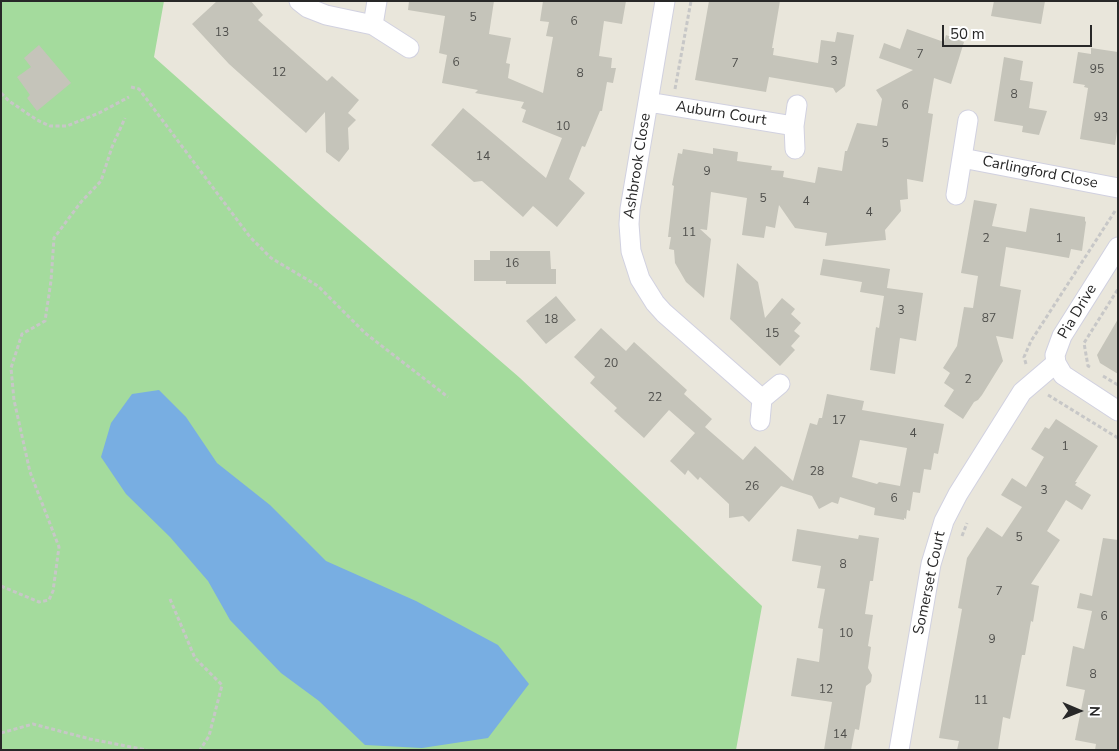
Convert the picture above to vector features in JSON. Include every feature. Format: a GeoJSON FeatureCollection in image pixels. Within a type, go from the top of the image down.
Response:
{"type":"FeatureCollection","features":[{"type":"Feature","properties":{"kind":"street"},"geometry":{"type":"LineString","coordinates":[[299,1],[308,8],[326,16],[373,25],[409,48]]}},
{"type":"Feature","properties":{"kind":"street"},"geometry":{"type":"LineString","coordinates":[[373,25],[377,1]]}},
{"type":"Feature","properties":{"kind":"street","name":"Ashbrook Close"},"geometry":{"type":"LineString","coordinates":[[665,1],[629,224],[631,251],[635,267],[647,292],[664,313],[762,399]]}},
{"type":"Feature","properties":{"kind":"street","name":"Auburn Court"},"geometry":{"type":"LineString","coordinates":[[648,102],[794,126]]}},
{"type":"Feature","properties":{"kind":"street"},"geometry":{"type":"LineString","coordinates":[[796,105],[794,126],[796,148]]}},
{"type":"Feature","properties":{"kind":"street","name":"Carlingford Close"},"geometry":{"type":"LineString","coordinates":[[956,195],[968,120]]}},
{"type":"Feature","properties":{"kind":"street","name":"Carlingford Close"},"geometry":{"type":"LineString","coordinates":[[962,158],[1118,188]]}},
{"type":"Feature","properties":{"kind":"street","name":"Pia Drive"},"geometry":{"type":"LineString","coordinates":[[1056,362],[1057,348],[1062,336],[1118,247]]}},
{"type":"Feature","properties":{"kind":"street"},"geometry":{"type":"LineString","coordinates":[[1056,362],[1063,375],[1069,380],[1118,411]]}},
{"type":"Feature","properties":{"kind":"street","name":"Somerset Court"},"geometry":{"type":"LineString","coordinates":[[899,750],[931,564],[944,521],[958,494],[1022,392],[1056,362]]}},
{"type":"Feature","properties":{"kind":"street"},"geometry":{"type":"LineString","coordinates":[[760,421],[762,399],[780,384]]}},
{"type":"Feature","properties":{"kind":"path"},"geometry":{"type":"LineString","coordinates":[[674,96],[691,1]]}},
{"type":"Feature","properties":{"kind":"path"},"geometry":{"type":"LineString","coordinates":[[131,87],[139,89],[250,237],[270,258],[318,286],[365,333],[448,397]]}},
{"type":"Feature","properties":{"kind":"path"},"geometry":{"type":"LineString","coordinates":[[1,93],[36,120],[50,126],[67,126],[99,113],[129,97]]}},
{"type":"Feature","properties":{"kind":"path"},"geometry":{"type":"LineString","coordinates":[[1,586],[39,602],[49,600],[53,591],[59,547],[30,472],[14,400],[11,368],[22,334],[45,321],[51,281],[54,238],[80,202],[101,181],[112,147],[125,118]]}},
{"type":"Feature","properties":{"kind":"path"},"geometry":{"type":"LineString","coordinates":[[1027,366],[1024,358],[1030,341],[1115,211]]}},
{"type":"Feature","properties":{"kind":"path"},"geometry":{"type":"LineString","coordinates":[[1118,289],[1084,343],[1088,366],[1118,385]]}},
{"type":"Feature","properties":{"kind":"path"},"geometry":{"type":"LineString","coordinates":[[1045,394],[1054,397],[1118,438]]}},
{"type":"Feature","properties":{"kind":"path"},"geometry":{"type":"LineString","coordinates":[[959,542],[968,521]]}},
{"type":"Feature","properties":{"kind":"path"},"geometry":{"type":"LineString","coordinates":[[170,599],[195,658],[222,686],[209,736],[200,750]]}},
{"type":"Feature","properties":{"kind":"path"},"geometry":{"type":"LineString","coordinates":[[1,733],[33,724],[90,739],[146,750]]}},
{"type":"Feature","properties":{"kind":"green space"},"geometry":{"type":"Polygon","coordinates":[[[1,1],[164,1],[154,57],[326,210],[520,378],[762,606],[736,750],[1,750],[1,1]]]}},
{"type":"Feature","properties":{"kind":"water"},"geometry":{"type":"Polygon","coordinates":[[[159,390],[186,417],[217,463],[270,505],[326,561],[416,601],[498,645],[529,684],[488,738],[422,748],[365,745],[319,701],[281,673],[230,620],[208,581],[170,537],[126,494],[101,457],[111,423],[132,394],[159,390]]]}},
{"type":"Feature","properties":{"kind":"building"},"geometry":{"type":"Polygon","coordinates":[[[217,1],[251,1],[263,15],[258,20],[327,81],[332,76],[359,100],[348,113],[356,120],[348,128],[349,149],[339,162],[326,152],[325,112],[306,133],[229,64],[192,24],[217,1]]]}},
{"type":"Feature","properties":{"kind":"building"},"geometry":{"type":"Polygon","coordinates":[[[409,1],[494,1],[489,34],[511,38],[506,63],[510,64],[508,78],[543,93],[553,37],[546,36],[549,22],[540,21],[543,1],[626,1],[622,24],[604,21],[599,56],[612,58],[611,68],[616,68],[613,83],[607,82],[602,111],[600,111],[585,147],[582,146],[569,179],[585,193],[557,227],[533,206],[523,217],[482,181],[474,182],[431,145],[463,108],[546,178],[562,138],[522,122],[526,110],[521,108],[524,102],[475,93],[478,90],[442,83],[447,55],[439,53],[445,16],[408,10],[409,1]]]}},
{"type":"Feature","properties":{"kind":"building"},"geometry":{"type":"Polygon","coordinates":[[[709,1],[780,1],[772,48],[774,48],[773,55],[818,63],[821,40],[835,42],[837,32],[854,35],[845,86],[836,93],[833,88],[769,77],[766,92],[695,80],[709,1]]]}},
{"type":"Feature","properties":{"kind":"building"},"geometry":{"type":"Polygon","coordinates":[[[994,1],[1045,1],[1041,24],[991,16],[994,1]]]}},
{"type":"Feature","properties":{"kind":"building"},"geometry":{"type":"Polygon","coordinates":[[[907,29],[944,42],[946,35],[964,42],[951,84],[934,78],[928,113],[933,114],[923,182],[907,179],[908,199],[900,200],[901,211],[885,230],[886,240],[825,246],[827,233],[795,228],[779,205],[775,228],[766,226],[764,238],[742,235],[747,198],[711,192],[707,230],[700,229],[711,239],[704,298],[686,282],[675,263],[674,250],[669,249],[671,237],[668,237],[674,186],[672,185],[678,153],[682,154],[683,149],[713,154],[713,148],[738,152],[737,161],[772,166],[771,170],[784,171],[783,177],[815,183],[818,167],[842,171],[845,151],[847,151],[857,123],[877,126],[882,99],[876,90],[913,70],[879,58],[884,43],[900,49],[907,29]]]}},
{"type":"Feature","properties":{"kind":"building"},"geometry":{"type":"Polygon","coordinates":[[[39,45],[71,83],[37,111],[27,98],[30,95],[17,77],[31,67],[24,58],[39,45]]]}},
{"type":"Feature","properties":{"kind":"building"},"geometry":{"type":"Polygon","coordinates":[[[1091,48],[1118,52],[1118,125],[1115,145],[1080,139],[1088,88],[1084,87],[1085,85],[1073,83],[1078,52],[1091,54],[1091,48]]]}},
{"type":"Feature","properties":{"kind":"building"},"geometry":{"type":"Polygon","coordinates":[[[1004,57],[1023,61],[1020,80],[1033,82],[1029,108],[1047,111],[1039,135],[1022,132],[1023,126],[994,121],[1004,57]]]}},
{"type":"Feature","properties":{"kind":"building"},"geometry":{"type":"Polygon","coordinates":[[[974,200],[997,204],[992,226],[1026,232],[1030,208],[1085,217],[1086,222],[1082,251],[1071,249],[1069,258],[1006,247],[1000,286],[1021,290],[1013,339],[996,336],[1003,361],[982,395],[974,402],[963,419],[944,406],[954,390],[944,383],[950,373],[943,368],[957,346],[964,307],[973,308],[978,276],[961,273],[974,200]]]}},
{"type":"Feature","properties":{"kind":"building"},"geometry":{"type":"Polygon","coordinates":[[[490,251],[550,251],[551,269],[556,269],[556,284],[506,284],[506,281],[474,281],[474,260],[490,260],[490,251]]]}},
{"type":"Feature","properties":{"kind":"building"},"geometry":{"type":"Polygon","coordinates":[[[823,259],[890,269],[887,288],[923,293],[916,341],[900,338],[895,374],[870,370],[876,327],[879,328],[884,296],[860,292],[862,282],[820,275],[823,259]]]}},
{"type":"Feature","properties":{"kind":"building"},"geometry":{"type":"Polygon","coordinates":[[[737,263],[758,282],[765,318],[782,298],[795,309],[791,314],[801,323],[794,331],[800,336],[791,346],[795,350],[780,366],[730,319],[737,263]]]}},
{"type":"Feature","properties":{"kind":"building"},"geometry":{"type":"Polygon","coordinates":[[[556,296],[576,320],[546,344],[526,321],[556,296]]]}},
{"type":"Feature","properties":{"kind":"building"},"geometry":{"type":"Polygon","coordinates":[[[1118,319],[1118,374],[1100,363],[1097,355],[1118,319]]]}},
{"type":"Feature","properties":{"kind":"building"},"geometry":{"type":"Polygon","coordinates":[[[601,328],[626,351],[634,342],[687,390],[684,394],[712,419],[705,427],[743,460],[755,446],[793,481],[810,423],[817,425],[819,418],[822,418],[827,394],[864,401],[862,410],[944,424],[938,454],[934,453],[931,470],[924,469],[920,493],[913,492],[910,511],[907,510],[906,519],[904,518],[904,520],[874,515],[875,508],[840,497],[838,504],[832,502],[819,509],[812,496],[781,486],[749,522],[743,516],[729,518],[729,504],[700,477],[698,480],[688,470],[685,475],[670,461],[695,433],[669,410],[644,438],[614,411],[617,408],[590,383],[595,377],[574,357],[601,328]],[[860,440],[852,477],[877,484],[879,482],[900,486],[907,448],[860,440]]]}},
{"type":"Feature","properties":{"kind":"building"},"geometry":{"type":"Polygon","coordinates":[[[1056,419],[1098,446],[1075,482],[1077,482],[1075,485],[1091,495],[1082,510],[1066,500],[1047,531],[1060,540],[1031,584],[1039,586],[1033,622],[1031,621],[1025,655],[1022,655],[1010,719],[1003,717],[998,750],[957,750],[959,741],[939,738],[962,609],[958,608],[967,558],[987,527],[1002,537],[1022,507],[1001,495],[1012,478],[1026,487],[1044,457],[1031,449],[1045,427],[1049,429],[1056,419]]]}},
{"type":"Feature","properties":{"kind":"building"},"geometry":{"type":"Polygon","coordinates":[[[797,529],[858,539],[859,535],[879,538],[873,581],[870,581],[865,614],[873,615],[868,646],[871,647],[868,668],[872,675],[871,682],[866,686],[859,730],[855,729],[851,750],[824,750],[832,702],[791,696],[797,658],[819,662],[823,629],[818,628],[825,589],[817,588],[821,566],[792,561],[797,529]]]}},
{"type":"Feature","properties":{"kind":"building"},"geometry":{"type":"Polygon","coordinates":[[[1103,538],[1118,540],[1118,750],[1095,750],[1096,744],[1075,740],[1085,690],[1066,686],[1073,646],[1084,649],[1092,611],[1077,608],[1080,593],[1092,596],[1103,538]]]}}]}
